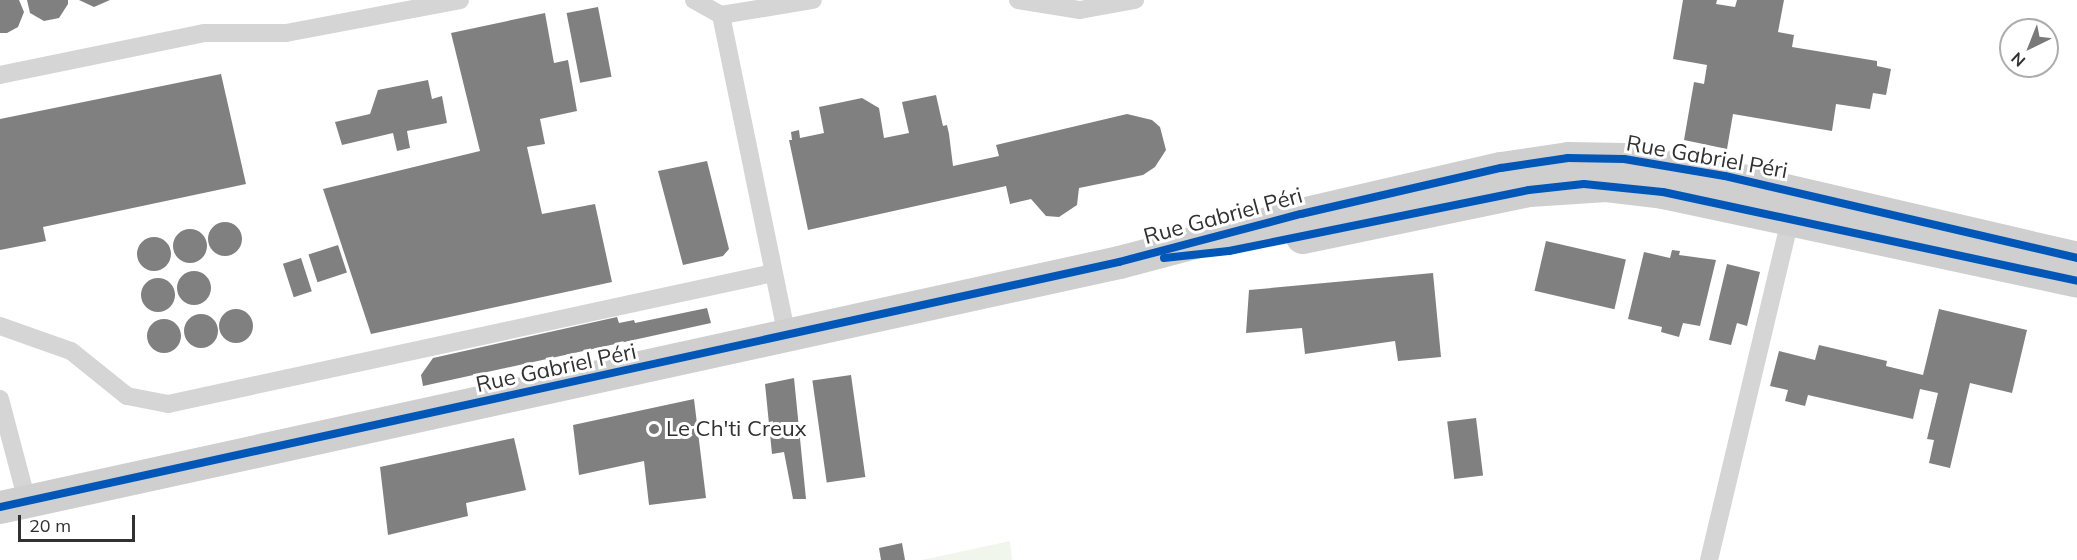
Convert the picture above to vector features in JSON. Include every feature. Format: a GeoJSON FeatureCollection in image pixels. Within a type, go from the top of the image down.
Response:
{"type":"FeatureCollection","features":[{"type":"Feature","properties":{"kind":"main road","name":"Rue Gabriel Péri"},"geometry":{"type":"LineString","coordinates":[[14,504],[1119,262],[1229,251],[1568,185],[1633,187],[1793,204],[2077,258]]}},
{"type":"Feature","properties":{"kind":"main road","name":"Rue Gabriel Péri"},"geometry":{"type":"LineString","coordinates":[[1793,204],[2077,281]]}},
{"type":"Feature","properties":{"kind":"lane"},"geometry":{"type":"LineString","coordinates":[[0,75],[204,33],[286,33],[460,0]]}},
{"type":"Feature","properties":{"kind":"lane"},"geometry":{"type":"LineString","coordinates":[[694,0],[721,15],[813,0]]}},
{"type":"Feature","properties":{"kind":"lane"},"geometry":{"type":"LineString","coordinates":[[1018,0],[1080,10],[1135,0]]}},
{"type":"Feature","properties":{"kind":"lane"},"geometry":{"type":"LineString","coordinates":[[721,15],[773,273],[788,336]]}},
{"type":"Feature","properties":{"kind":"lane"},"geometry":{"type":"LineString","coordinates":[[1709,560],[1793,204]]}},
{"type":"Feature","properties":{"kind":"lane"},"geometry":{"type":"LineString","coordinates":[[0,326],[71,351],[127,396],[168,404],[773,273]]}},
{"type":"Feature","properties":{"kind":"lane"},"geometry":{"type":"LineString","coordinates":[[0,399],[14,504]]}},
{"type":"Feature","properties":{"kind":"shaded area"},"geometry":{"type":"Polygon","coordinates":[[[1010,541],[1012,560],[922,560],[1010,541]]]}},
{"type":"Feature","properties":{"kind":"building"},"geometry":{"type":"Polygon","coordinates":[[[0,0],[19,0],[24,12],[18,27],[7,33],[0,33],[0,0]]]}},
{"type":"Feature","properties":{"kind":"building"},"geometry":{"type":"Polygon","coordinates":[[[27,0],[68,0],[68,4],[59,18],[44,21],[30,13],[27,0]]]}},
{"type":"Feature","properties":{"kind":"building"},"geometry":{"type":"Polygon","coordinates":[[[79,0],[110,0],[94,7],[79,0]]]}},
{"type":"Feature","properties":{"kind":"building"},"geometry":{"type":"Polygon","coordinates":[[[1683,0],[1717,0],[1716,4],[1735,7],[1737,0],[1784,0],[1778,32],[1794,35],[1792,47],[1877,61],[1877,66],[1891,69],[1886,95],[1873,93],[1870,109],[1836,104],[1832,131],[1733,114],[1727,149],[1684,140],[1694,82],[1704,84],[1707,65],[1673,59],[1683,0]]]}},
{"type":"Feature","properties":{"kind":"building"},"geometry":{"type":"Polygon","coordinates":[[[598,7],[612,77],[580,83],[567,13],[598,7]]]}},
{"type":"Feature","properties":{"kind":"building"},"geometry":{"type":"Polygon","coordinates":[[[545,13],[554,63],[568,60],[577,111],[540,119],[545,144],[527,147],[542,214],[595,204],[612,282],[371,334],[323,189],[480,151],[451,33],[545,13]]]}},
{"type":"Feature","properties":{"kind":"building"},"geometry":{"type":"Polygon","coordinates":[[[221,74],[246,184],[43,227],[46,241],[0,250],[0,119],[221,74]]]}},
{"type":"Feature","properties":{"kind":"building"},"geometry":{"type":"Polygon","coordinates":[[[428,80],[432,99],[442,96],[447,123],[407,131],[410,148],[397,151],[393,133],[342,145],[335,122],[370,114],[378,90],[428,80]]]}},
{"type":"Feature","properties":{"kind":"building"},"geometry":{"type":"Polygon","coordinates":[[[936,95],[943,126],[947,125],[953,166],[999,156],[996,145],[1127,114],[1152,120],[1160,127],[1166,150],[1155,167],[1143,175],[1079,188],[1077,205],[1059,217],[1046,216],[1031,199],[1010,204],[1006,186],[808,230],[789,140],[792,140],[791,132],[799,130],[800,138],[824,133],[819,107],[862,98],[879,108],[884,138],[909,133],[902,102],[936,95]]]}},
{"type":"Feature","properties":{"kind":"building"},"geometry":{"type":"Polygon","coordinates":[[[707,161],[729,249],[723,256],[683,265],[658,171],[707,161]]]}},
{"type":"Feature","properties":{"kind":"building"},"geometry":{"type":"Polygon","coordinates":[[[225,222],[237,227],[242,239],[237,251],[225,256],[213,251],[208,239],[213,227],[225,222]]]}},
{"type":"Feature","properties":{"kind":"building"},"geometry":{"type":"Polygon","coordinates":[[[190,229],[202,234],[207,246],[202,258],[190,263],[178,258],[173,246],[178,234],[190,229]]]}},
{"type":"Feature","properties":{"kind":"building"},"geometry":{"type":"Polygon","coordinates":[[[154,237],[166,242],[171,254],[166,266],[154,271],[142,266],[137,254],[142,242],[154,237]]]}},
{"type":"Feature","properties":{"kind":"building"},"geometry":{"type":"Polygon","coordinates":[[[1546,241],[1626,259],[1614,309],[1535,291],[1546,241]]]}},
{"type":"Feature","properties":{"kind":"building"},"geometry":{"type":"Polygon","coordinates":[[[338,245],[347,273],[317,282],[309,255],[338,245]]]}},
{"type":"Feature","properties":{"kind":"building"},"geometry":{"type":"Polygon","coordinates":[[[1672,250],[1680,251],[1679,255],[1716,260],[1700,326],[1683,323],[1679,337],[1661,332],[1662,327],[1628,319],[1644,252],[1670,258],[1672,250]]]}},
{"type":"Feature","properties":{"kind":"building"},"geometry":{"type":"Polygon","coordinates":[[[301,258],[312,291],[294,297],[283,264],[301,258]]]}},
{"type":"Feature","properties":{"kind":"building"},"geometry":{"type":"Polygon","coordinates":[[[1727,264],[1760,272],[1747,326],[1737,323],[1731,345],[1709,340],[1727,264]]]}},
{"type":"Feature","properties":{"kind":"building"},"geometry":{"type":"Polygon","coordinates":[[[194,271],[206,276],[211,288],[206,300],[194,305],[182,300],[177,288],[182,276],[194,271]]]}},
{"type":"Feature","properties":{"kind":"building"},"geometry":{"type":"Polygon","coordinates":[[[1433,273],[1441,357],[1398,361],[1395,341],[1305,354],[1302,328],[1246,333],[1249,290],[1433,273]]]}},
{"type":"Feature","properties":{"kind":"building"},"geometry":{"type":"Polygon","coordinates":[[[158,278],[170,283],[175,295],[170,307],[158,312],[146,307],[141,295],[146,283],[158,278]]]}},
{"type":"Feature","properties":{"kind":"building"},"geometry":{"type":"Polygon","coordinates":[[[707,308],[711,323],[423,386],[421,375],[433,358],[617,317],[619,323],[634,320],[635,323],[707,308]]]}},
{"type":"Feature","properties":{"kind":"building"},"geometry":{"type":"Polygon","coordinates":[[[236,309],[248,314],[253,326],[248,338],[236,343],[224,338],[219,326],[224,314],[236,309]]]}},
{"type":"Feature","properties":{"kind":"building"},"geometry":{"type":"Polygon","coordinates":[[[1939,309],[2027,330],[2012,393],[1970,383],[1950,468],[1929,463],[1934,440],[1927,439],[1938,393],[1920,389],[1913,419],[1808,395],[1805,406],[1785,401],[1788,390],[1770,386],[1779,351],[1815,360],[1819,345],[1887,361],[1886,366],[1923,375],[1939,309]]]}},
{"type":"Feature","properties":{"kind":"building"},"geometry":{"type":"Polygon","coordinates":[[[201,314],[213,319],[218,331],[213,343],[201,348],[189,343],[184,331],[189,319],[201,314]]]}},
{"type":"Feature","properties":{"kind":"building"},"geometry":{"type":"Polygon","coordinates":[[[164,319],[176,324],[181,336],[176,348],[164,353],[152,348],[147,336],[152,324],[164,319]]]}},
{"type":"Feature","properties":{"kind":"building"},"geometry":{"type":"Polygon","coordinates":[[[851,375],[865,477],[827,482],[812,380],[851,375]]]}},
{"type":"Feature","properties":{"kind":"building"},"geometry":{"type":"Polygon","coordinates":[[[794,378],[806,499],[793,499],[784,452],[772,454],[765,384],[794,378]]]}},
{"type":"Feature","properties":{"kind":"building"},"geometry":{"type":"Polygon","coordinates":[[[694,399],[706,498],[649,505],[644,461],[579,475],[573,425],[694,399]]]}},
{"type":"Feature","properties":{"kind":"building"},"geometry":{"type":"Polygon","coordinates":[[[1476,418],[1483,476],[1454,479],[1447,422],[1476,418]]]}},
{"type":"Feature","properties":{"kind":"building"},"geometry":{"type":"Polygon","coordinates":[[[514,438],[526,490],[466,503],[468,516],[388,535],[380,467],[514,438]]]}},
{"type":"Feature","properties":{"kind":"building"},"geometry":{"type":"Polygon","coordinates":[[[902,543],[905,560],[881,560],[879,548],[902,543]]]}},
{"type":"Feature","properties":{"kind":"cycle path"},"geometry":{"type":"LineString","coordinates":[[0,507],[1119,262],[1301,214],[1501,168],[1568,158],[1624,159],[1725,176],[2077,258]]}},
{"type":"Feature","properties":{"kind":"cycle path"},"geometry":{"type":"LineString","coordinates":[[1164,258],[1229,251],[1529,190],[1584,184],[1663,192],[2077,281]]}},
{"type":"Feature","properties":{"kind":"place","name":"Le Ch'ti Creux"},"geometry":{"type":"Point","coordinates":[654,429]}}]}
